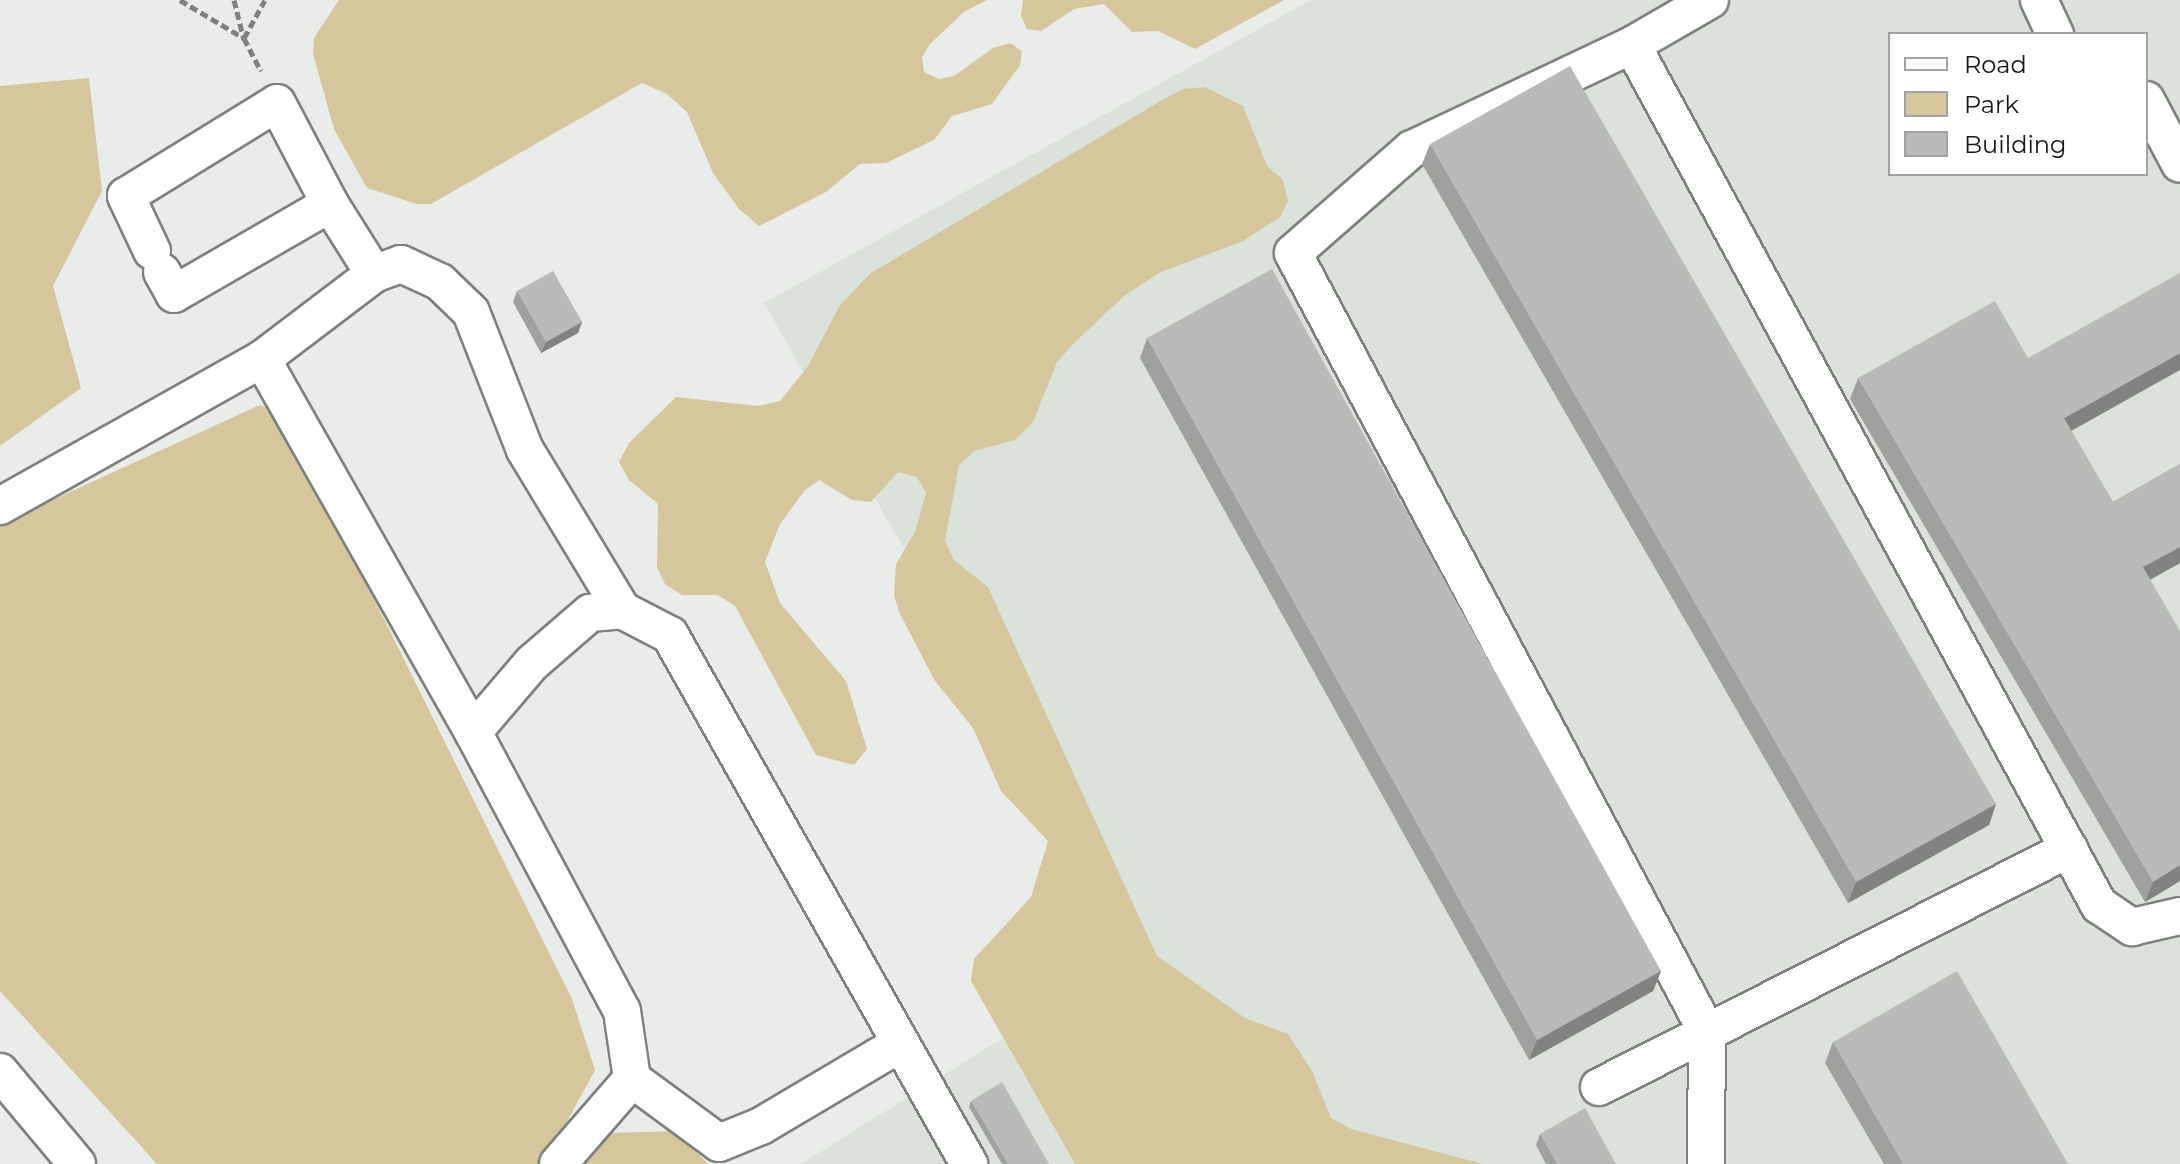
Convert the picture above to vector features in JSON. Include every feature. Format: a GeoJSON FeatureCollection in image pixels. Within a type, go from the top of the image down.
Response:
{"type":"FeatureCollection","features":[{"type":"Feature","properties":{"kind":"street"},"geometry":{"type":"LineString","coordinates":[[1706,1164],[1707,1032],[1293,253],[1412,149],[1632,45],[1710,0]]}},
{"type":"Feature","properties":{"kind":"street"},"geometry":{"type":"LineString","coordinates":[[2039,0],[2054,32]]}},
{"type":"Feature","properties":{"kind":"street"},"geometry":{"type":"LineString","coordinates":[[1632,45],[2099,905],[2132,927],[2180,916]]}},
{"type":"Feature","properties":{"kind":"street"},"geometry":{"type":"LineString","coordinates":[[330,204],[174,294],[126,196],[277,103],[330,204],[374,274]]}},
{"type":"Feature","properties":{"kind":"street"},"geometry":{"type":"LineString","coordinates":[[2148,103],[2177,152]]}},
{"type":"Feature","properties":{"kind":"street"},"geometry":{"type":"LineString","coordinates":[[0,506],[262,359],[374,274],[401,264],[440,282],[471,312],[525,450],[622,610],[670,635],[898,1045],[969,1164]]}},
{"type":"Feature","properties":{"kind":"street"},"geometry":{"type":"LineString","coordinates":[[262,359],[473,732],[622,1011],[632,1079],[726,1153],[761,1126],[898,1045]]}},
{"type":"Feature","properties":{"kind":"street"},"geometry":{"type":"LineString","coordinates":[[473,732],[532,663],[590,613],[622,610]]}},
{"type":"Feature","properties":{"kind":"street"},"geometry":{"type":"LineString","coordinates":[[1599,1087],[2069,849]]}},
{"type":"Feature","properties":{"kind":"street"},"geometry":{"type":"LineString","coordinates":[[0,1072],[77,1164]]}},
{"type":"Feature","properties":{"kind":"street"},"geometry":{"type":"LineString","coordinates":[[558,1164],[632,1079]]}},
{"type":"Feature","properties":{"kind":"path"},"geometry":{"type":"LineString","coordinates":[[180,0],[244,38]]}},
{"type":"Feature","properties":{"kind":"path"},"geometry":{"type":"LineString","coordinates":[[234,0],[244,38],[277,103]]}},
{"type":"Feature","properties":{"kind":"path"},"geometry":{"type":"LineString","coordinates":[[244,38],[265,0]]}},
{"type":"Feature","properties":{"kind":"shaded area"},"geometry":{"type":"Polygon","coordinates":[[[1311,0],[2180,0],[2180,1164],[1254,1164],[764,303],[1311,0]]]}},
{"type":"Feature","properties":{"kind":"shaded area"},"geometry":{"type":"Polygon","coordinates":[[[1003,1038],[1075,1164],[801,1164],[1003,1038]]]}},
{"type":"Feature","properties":{"kind":"green space"},"geometry":{"type":"Polygon","coordinates":[[[339,0],[987,0],[964,12],[930,44],[922,57],[924,72],[939,79],[954,76],[993,48],[1010,43],[1022,51],[1020,65],[992,104],[952,116],[934,140],[886,163],[860,164],[826,192],[759,226],[739,209],[713,173],[687,112],[667,94],[642,83],[431,204],[417,204],[367,188],[334,129],[313,54],[314,38],[339,0]]]}},
{"type":"Feature","properties":{"kind":"green space"},"geometry":{"type":"Polygon","coordinates":[[[1023,0],[1284,0],[1195,49],[1158,31],[1132,32],[1104,4],[1074,9],[1041,31],[1027,29],[1021,16],[1023,0]]]}},
{"type":"Feature","properties":{"kind":"green space"},"geometry":{"type":"Polygon","coordinates":[[[89,78],[102,191],[53,286],[81,388],[0,446],[0,86],[89,78]]]}},
{"type":"Feature","properties":{"kind":"green space"},"geometry":{"type":"Polygon","coordinates":[[[1205,87],[1243,106],[1267,166],[1283,180],[1288,201],[1280,217],[1243,241],[1161,272],[1124,296],[1071,346],[1057,362],[1033,422],[1015,440],[974,451],[959,465],[945,541],[954,560],[988,587],[1157,956],[1245,1018],[1288,1034],[1312,1071],[1331,1118],[1351,1129],[1483,1164],[1075,1164],[971,981],[974,959],[1031,897],[1048,841],[1001,791],[973,728],[935,681],[900,614],[894,595],[896,564],[915,532],[926,493],[917,477],[898,472],[871,502],[852,500],[819,480],[805,490],[780,524],[765,562],[780,603],[846,681],[867,749],[854,765],[816,755],[735,606],[718,595],[682,595],[665,584],[657,567],[658,504],[629,480],[619,462],[629,443],[676,397],[758,406],[780,401],[808,366],[840,305],[871,273],[1164,99],[1183,89],[1205,87]]]}},
{"type":"Feature","properties":{"kind":"green space"},"geometry":{"type":"Polygon","coordinates":[[[260,405],[282,413],[572,999],[595,1070],[544,1164],[157,1164],[0,991],[0,524],[260,405]]]}},
{"type":"Feature","properties":{"kind":"green space"},"geometry":{"type":"Polygon","coordinates":[[[675,1131],[708,1164],[576,1164],[613,1133],[675,1131]]]}},
{"type":"Feature","properties":{"kind":"building"},"geometry":{"type":"Polygon","coordinates":[[[1570,66],[1996,804],[1856,882],[1430,144],[1570,66]]]}},
{"type":"Feature","properties":{"kind":"building"},"geometry":{"type":"Polygon","coordinates":[[[1272,269],[1661,971],[1537,1040],[1147,338],[1272,269]]]}},
{"type":"Feature","properties":{"kind":"building"},"geometry":{"type":"Polygon","coordinates":[[[553,271],[582,322],[546,342],[517,291],[553,271]]]}},
{"type":"Feature","properties":{"kind":"building"},"geometry":{"type":"Polygon","coordinates":[[[2180,273],[2180,353],[2064,418],[2113,502],[2180,464],[2180,547],[2143,567],[2180,631],[2180,865],[2153,882],[1858,378],[1995,301],[2028,358],[2180,273]]]}},
{"type":"Feature","properties":{"kind":"building"},"geometry":{"type":"Polygon","coordinates":[[[1957,971],[2068,1164],[1903,1164],[1833,1042],[1957,971]]]}},
{"type":"Feature","properties":{"kind":"building"},"geometry":{"type":"Polygon","coordinates":[[[1002,1082],[1049,1164],[1008,1164],[971,1101],[1002,1082]]]}},
{"type":"Feature","properties":{"kind":"building"},"geometry":{"type":"Polygon","coordinates":[[[1585,1108],[1616,1164],[1557,1164],[1540,1134],[1585,1108]]]}}]}
